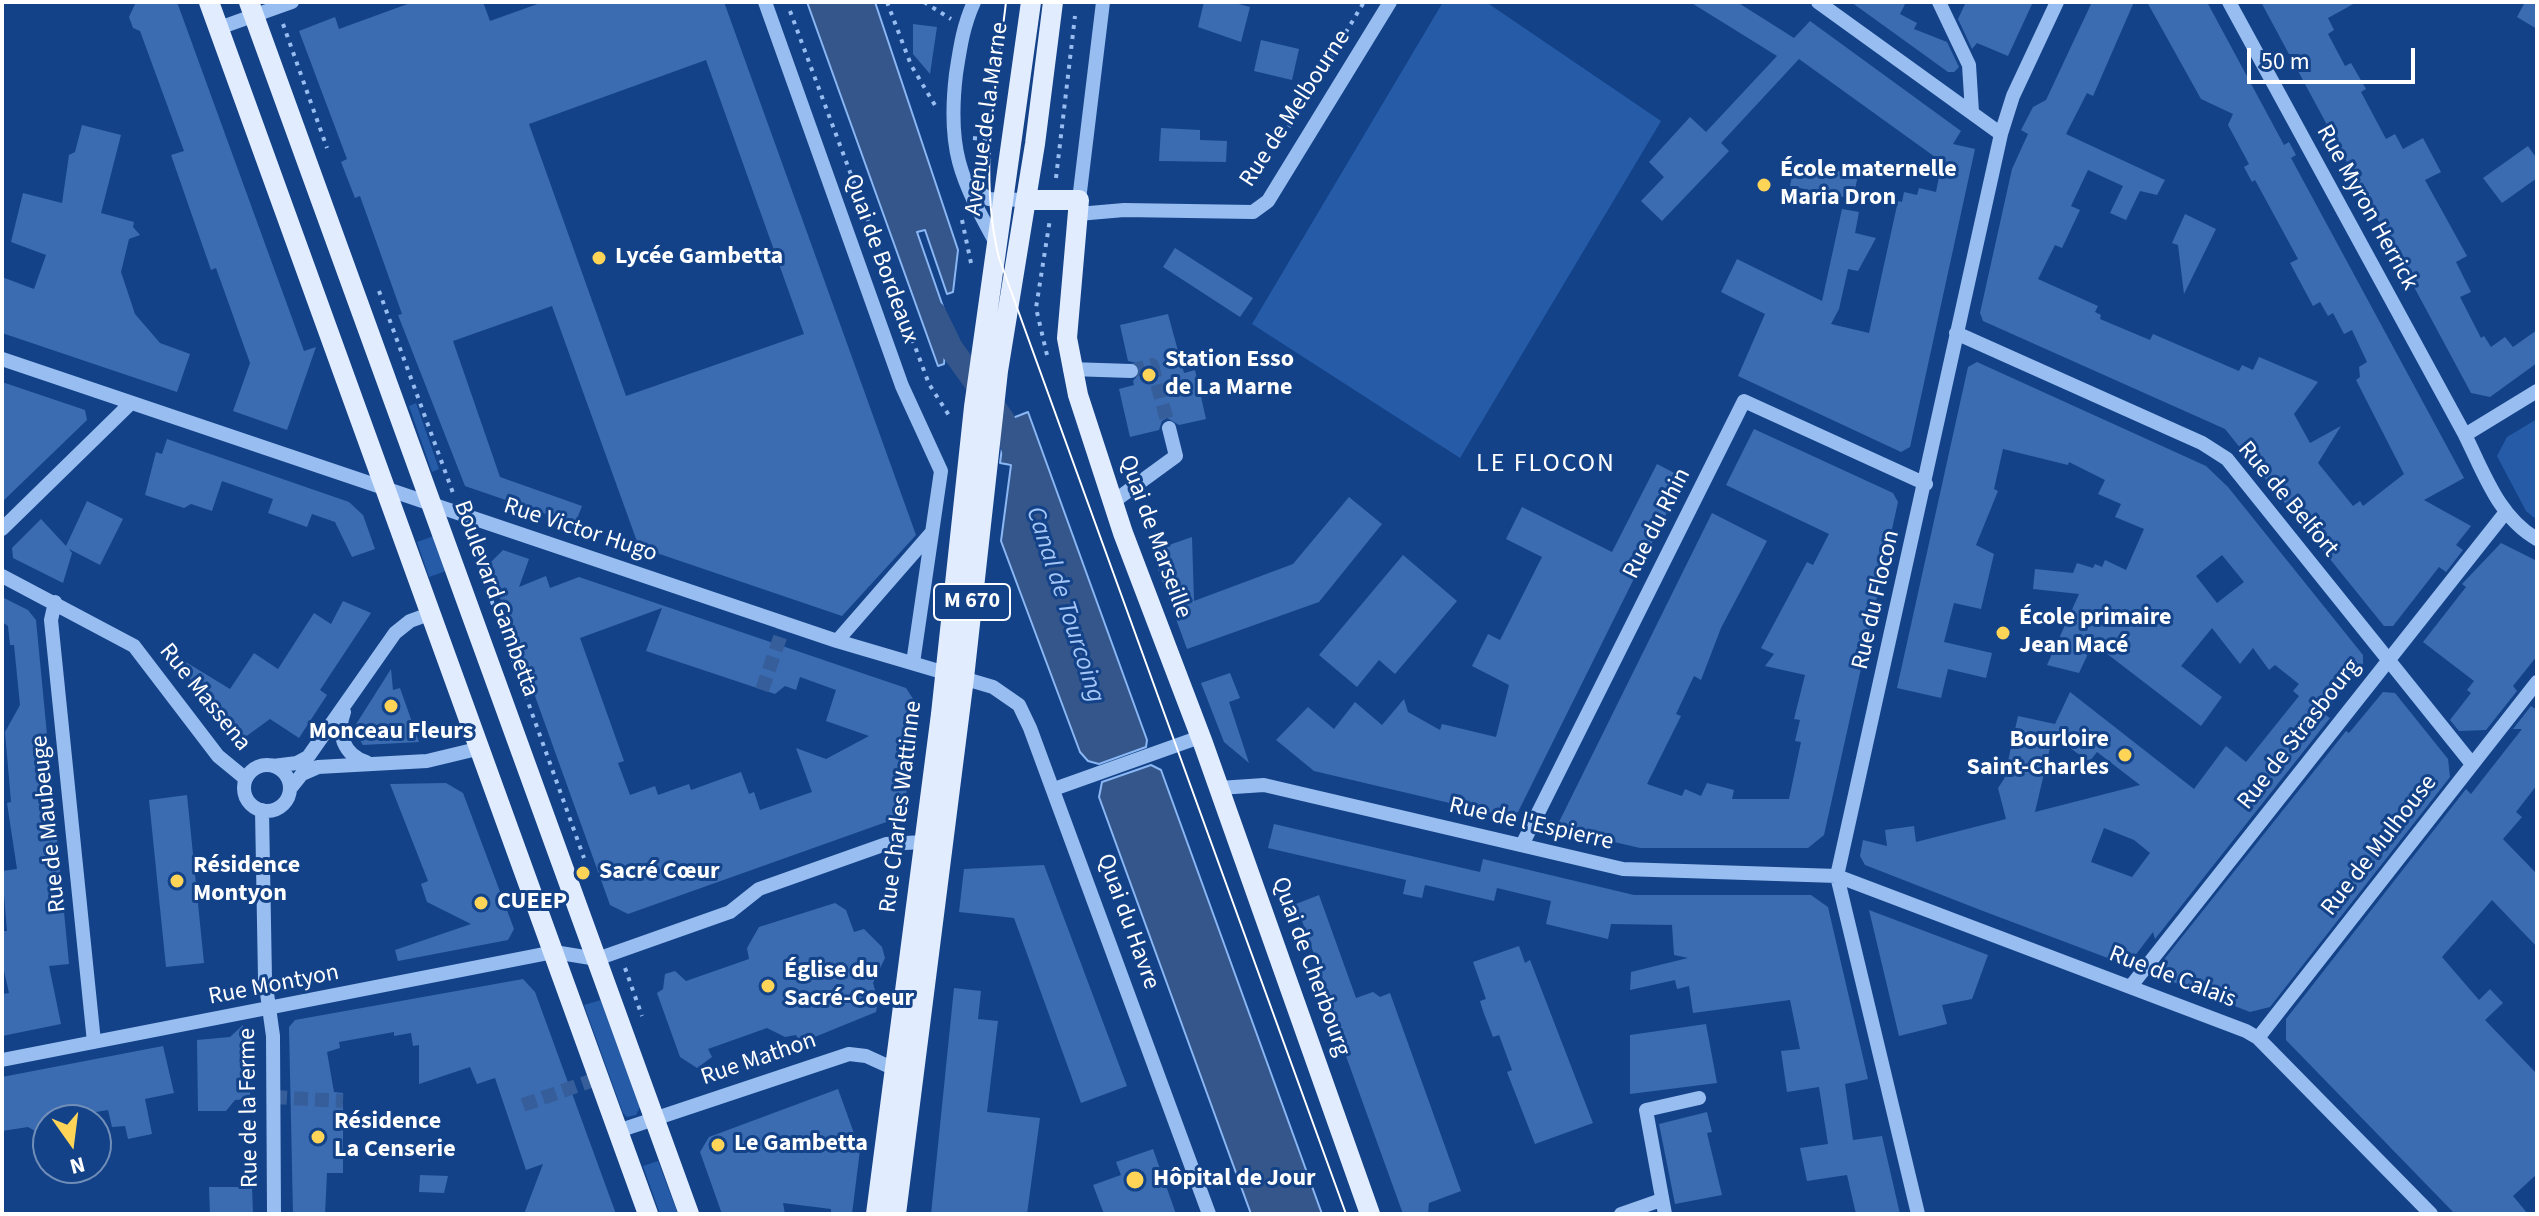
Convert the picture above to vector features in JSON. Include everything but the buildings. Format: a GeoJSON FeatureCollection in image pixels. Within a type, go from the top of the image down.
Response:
{"type":"FeatureCollection","features":[{"type":"Feature","properties":{"kind":"main road"},"geometry":{"type":"LineString","coordinates":[[209,2],[648,1214]]}},
{"type":"Feature","properties":{"kind":"main road","name":"Avenue de la Marne"},"geometry":{"type":"LineString","coordinates":[[974,407],[1031,2]]}},
{"type":"Feature","properties":{"kind":"main road","name":"Avenue de la Marne"},"geometry":{"type":"LineString","coordinates":[[989,445],[998,371],[1027,200],[1053,2]]}},
{"type":"Feature","properties":{"kind":"main road","name":"Boulevard Gambetta"},"geometry":{"type":"LineString","coordinates":[[252,9],[689,1214]]}},
{"type":"Feature","properties":{"kind":"main road","name":"Avenue de la Marne"},"geometry":{"type":"LineString","coordinates":[[1027,200],[1079,207]]}},
{"type":"Feature","properties":{"kind":"main road"},"geometry":{"type":"LineString","coordinates":[[1069,361],[1079,207]]}},
{"type":"Feature","properties":{"kind":"main road","name":"Quai de Marseille"},"geometry":{"type":"LineString","coordinates":[[1069,361],[1113,502],[1200,737]]}},
{"type":"Feature","properties":{"kind":"main road","name":"Rue Charles Wattinne"},"geometry":{"type":"LineString","coordinates":[[896,1214],[904,1074],[924,842],[955,676],[974,407]]}},
{"type":"Feature","properties":{"kind":"main road","name":"Rue Charles Wattinne"},"geometry":{"type":"LineString","coordinates":[[876,1214],[904,1074],[955,676],[989,445]]}},
{"type":"Feature","properties":{"kind":"main road","name":"Quai de Cherbourg"},"geometry":{"type":"LineString","coordinates":[[1200,737],[1370,1214]]}},
{"type":"Feature","properties":{"kind":"street"},"geometry":{"type":"LineString","coordinates":[[219,28],[252,9],[292,2]]}},
{"type":"Feature","properties":{"kind":"street","name":"Quai de Bordeaux"},"geometry":{"type":"LineString","coordinates":[[765,2],[902,386],[941,471],[913,663]]}},
{"type":"Feature","properties":{"kind":"street","name":"Avenue de la Marne"},"geometry":{"type":"LineString","coordinates":[[974,2],[964,25],[951,126],[965,180],[996,243]]}},
{"type":"Feature","properties":{"kind":"street"},"geometry":{"type":"LineString","coordinates":[[1079,207],[1103,2]]}},
{"type":"Feature","properties":{"kind":"street","name":"Rue de Melbourne"},"geometry":{"type":"LineString","coordinates":[[1079,207],[1253,212],[1268,201],[1390,2]]}},
{"type":"Feature","properties":{"kind":"street"},"geometry":{"type":"LineString","coordinates":[[1818,2],[2001,134]]}},
{"type":"Feature","properties":{"kind":"street"},"geometry":{"type":"LineString","coordinates":[[1939,2],[1969,65],[1972,112]]}},
{"type":"Feature","properties":{"kind":"street","name":"Rue du Flocon"},"geometry":{"type":"LineString","coordinates":[[1918,1214],[1837,876],[2001,134],[2013,96],[2057,2]]}},
{"type":"Feature","properties":{"kind":"street","name":"Rue Myron Herrick"},"geometry":{"type":"LineString","coordinates":[[2229,2],[2505,513]]}},
{"type":"Feature","properties":{"kind":"street"},"geometry":{"type":"LineString","coordinates":[[965,180],[983,197],[1027,200]]}},
{"type":"Feature","properties":{"kind":"street","name":"Rue de Belfort"},"geometry":{"type":"LineString","coordinates":[[1956,333],[2202,443],[2227,459],[2472,764]]}},
{"type":"Feature","properties":{"kind":"street","name":"Rue Victor Hugo"},"geometry":{"type":"LineString","coordinates":[[2,359],[837,641],[955,676]]}},
{"type":"Feature","properties":{"kind":"street"},"geometry":{"type":"LineString","coordinates":[[1069,361],[1131,371]]}},
{"type":"Feature","properties":{"kind":"street"},"geometry":{"type":"LineString","coordinates":[[2465,435],[2537,391]]}},
{"type":"Feature","properties":{"kind":"street","name":"Rue du Rhin"},"geometry":{"type":"LineString","coordinates":[[1522,845],[1744,401],[1926,484]]}},
{"type":"Feature","properties":{"kind":"street"},"geometry":{"type":"LineString","coordinates":[[2,529],[131,403]]}},
{"type":"Feature","properties":{"kind":"street"},"geometry":{"type":"LineString","coordinates":[[1113,502],[1176,456],[1169,428]]}},
{"type":"Feature","properties":{"kind":"street"},"geometry":{"type":"LineString","coordinates":[[2505,513],[2520,530],[2537,539]]}},
{"type":"Feature","properties":{"kind":"street","name":"Rue de Strasbourg"},"geometry":{"type":"LineString","coordinates":[[2131,986],[2387,658],[2505,513]]}},
{"type":"Feature","properties":{"kind":"street"},"geometry":{"type":"LineString","coordinates":[[837,641],[932,532]]}},
{"type":"Feature","properties":{"kind":"street","name":"Rue Massena"},"geometry":{"type":"LineString","coordinates":[[2,576],[134,646],[213,751],[246,779]]}},
{"type":"Feature","properties":{"kind":"street","name":"Rue de Maubeuge"},"geometry":{"type":"LineString","coordinates":[[55,602],[51,620],[94,1042]]}},
{"type":"Feature","properties":{"kind":"street"},"geometry":{"type":"LineString","coordinates":[[432,613],[410,621],[395,633],[346,708],[308,757],[297,763],[255,768],[246,779],[246,797],[262,810],[281,806],[302,774],[318,767],[436,760],[481,748]]}},
{"type":"Feature","properties":{"kind":"street","name":"Quai du Havre"},"geometry":{"type":"LineString","coordinates":[[955,676],[993,687],[1019,705],[1054,789],[1209,1214]]}},
{"type":"Feature","properties":{"kind":"street","name":"Rue de Mulhouse"},"geometry":{"type":"LineString","coordinates":[[2258,1038],[2537,682]]}},
{"type":"Feature","properties":{"kind":"street"},"geometry":{"type":"LineString","coordinates":[[346,708],[340,728],[346,746],[356,758],[372,764]]}},
{"type":"Feature","properties":{"kind":"street"},"geometry":{"type":"LineString","coordinates":[[1054,789],[1200,737]]}},
{"type":"Feature","properties":{"kind":"street"},"geometry":{"type":"LineString","coordinates":[[273,766],[288,778],[290,789]]}},
{"type":"Feature","properties":{"kind":"street","name":"Rue de l'Espierre"},"geometry":{"type":"LineString","coordinates":[[1219,788],[1264,785],[1637,871],[1837,876]]}},
{"type":"Feature","properties":{"kind":"street","name":"Rue de la Ferme"},"geometry":{"type":"LineString","coordinates":[[262,810],[274,1214]]}},
{"type":"Feature","properties":{"kind":"street"},"geometry":{"type":"LineString","coordinates":[[554,952],[597,959],[730,912],[759,889],[886,844],[924,842]]}},
{"type":"Feature","properties":{"kind":"street","name":"Rue de Calais"},"geometry":{"type":"LineString","coordinates":[[1837,876],[2235,1025],[2258,1038],[2431,1214]]}},
{"type":"Feature","properties":{"kind":"street","name":"Rue Montyon"},"geometry":{"type":"LineString","coordinates":[[2,1060],[554,952]]}},
{"type":"Feature","properties":{"kind":"street","name":"Rue Mathon"},"geometry":{"type":"LineString","coordinates":[[618,1131],[849,1054],[866,1056],[904,1074]]}},
{"type":"Feature","properties":{"kind":"street"},"geometry":{"type":"LineString","coordinates":[[1621,1214],[1663,1207],[1646,1110],[1699,1098]]}},
{"type":"Feature","properties":{"kind":"path"},"geometry":{"type":"LineString","coordinates":[[787,2],[929,384],[950,417]]}},
{"type":"Feature","properties":{"kind":"path"},"geometry":{"type":"LineString","coordinates":[[887,2],[911,65],[937,108],[939,119]]}},
{"type":"Feature","properties":{"kind":"path"},"geometry":{"type":"LineString","coordinates":[[924,2],[964,25]]}},
{"type":"Feature","properties":{"kind":"path"},"geometry":{"type":"LineString","coordinates":[[1059,147],[1076,2]]}},
{"type":"Feature","properties":{"kind":"path","name":"Rue de Melbourne"},"geometry":{"type":"LineString","coordinates":[[1286,134],[1364,2]]}},
{"type":"Feature","properties":{"kind":"path"},"geometry":{"type":"LineString","coordinates":[[277,7],[327,150]]}},
{"type":"Feature","properties":{"kind":"path"},"geometry":{"type":"LineString","coordinates":[[961,216],[971,261],[969,276]]}},
{"type":"Feature","properties":{"kind":"path"},"geometry":{"type":"LineString","coordinates":[[374,277],[585,861]]}},
{"type":"Feature","properties":{"kind":"path"},"geometry":{"type":"LineString","coordinates":[[948,430],[952,405]]}},
{"type":"Feature","properties":{"kind":"path"},"geometry":{"type":"LineString","coordinates":[[619,952],[645,1024]]}},
{"type":"Feature","properties":{"kind":"shaded area"},"geometry":{"type":"Polygon","coordinates":[[[1443,2],[1486,2],[1661,121],[1460,458],[1252,324],[1443,2]]]}},
{"type":"Feature","properties":{"kind":"shaded area"},"geometry":{"type":"Polygon","coordinates":[[[416,403],[439,469],[432,472],[409,406],[416,403]]]}},
{"type":"Feature","properties":{"kind":"shaded area"},"geometry":{"type":"Polygon","coordinates":[[[2537,419],[2537,520],[2526,511],[2497,456],[2507,437],[2537,419]]]}},
{"type":"Feature","properties":{"kind":"shaded area"},"geometry":{"type":"Polygon","coordinates":[[[434,536],[446,571],[429,577],[417,542],[434,536]]]}},
{"type":"Feature","properties":{"kind":"shaded area"},"geometry":{"type":"Polygon","coordinates":[[[601,1000],[640,1107],[636,1115],[627,1117],[623,1113],[584,1005],[601,1000]]]}},
{"type":"Feature","properties":{"kind":"shaded area"},"geometry":{"type":"Polygon","coordinates":[[[658,1161],[678,1214],[660,1214],[643,1166],[658,1161]]]}},
{"type":"Feature","properties":{"kind":"water"},"geometry":{"type":"Polygon","coordinates":[[[807,2],[875,2],[958,250],[953,292],[947,294],[925,230],[917,232],[948,321],[944,364],[938,366],[807,2]]]}},
{"type":"Feature","properties":{"kind":"water"},"geometry":{"type":"Polygon","coordinates":[[[1007,411],[1010,419],[1028,412],[1147,740],[1146,747],[1099,764],[1088,761],[1080,752],[1001,541],[1011,465],[1000,463],[1007,411]]]}},
{"type":"Feature","properties":{"kind":"water"},"geometry":{"type":"Polygon","coordinates":[[[1151,765],[1161,770],[1322,1214],[1251,1214],[1099,797],[1102,782],[1151,765]]]}},
{"type":"Feature","properties":{"kind":"waterway","name":"Canal de Tourcoing"},"geometry":{"type":"LineString","coordinates":[[934,313],[951,348],[1003,420],[1015,453]]}},
{"type":"Feature","properties":{"kind":"tunnel"},"geometry":{"type":"LineString","coordinates":[[1131,371],[1152,365],[1169,428]]}},
{"type":"Feature","properties":{"kind":"tunnel"},"geometry":{"type":"LineString","coordinates":[[762,690],[785,623]]}},
{"type":"Feature","properties":{"kind":"tunnel"},"geometry":{"type":"LineString","coordinates":[[523,1105],[599,1078]]}},
{"type":"Feature","properties":{"kind":"tunnel"},"geometry":{"type":"LineString","coordinates":[[273,1097],[343,1101]]}},
{"type":"Feature","properties":{"kind":"tram line"},"geometry":{"type":"LineString","coordinates":[[1006,2],[989,162],[993,226],[999,258],[1346,1214]]}},
{"type":"Feature","properties":{"kind":"place","name":"École maternelle Maria Dron"},"geometry":{"type":"Point","coordinates":[1764,185]}},
{"type":"Feature","properties":{"kind":"place","name":"Lycée Gambetta"},"geometry":{"type":"Point","coordinates":[599,258]}},
{"type":"Feature","properties":{"kind":"place","name":"Station Esso de La Marne"},"geometry":{"type":"Point","coordinates":[1149,375]}},
{"type":"Feature","properties":{"kind":"place","name":"École primaire Jean Macé"},"geometry":{"type":"Point","coordinates":[2003,633]}},
{"type":"Feature","properties":{"kind":"place","name":"Monceau Fleurs"},"geometry":{"type":"Point","coordinates":[391,706]}},
{"type":"Feature","properties":{"kind":"place","name":"Bourloire Saint-Charles"},"geometry":{"type":"Point","coordinates":[2125,755]}},
{"type":"Feature","properties":{"kind":"place","name":"Sacré Cœur"},"geometry":{"type":"Point","coordinates":[583,873]}},
{"type":"Feature","properties":{"kind":"place","name":"Résidence Montyon"},"geometry":{"type":"Point","coordinates":[177,881]}},
{"type":"Feature","properties":{"kind":"place","name":"CUEEP"},"geometry":{"type":"Point","coordinates":[481,903]}},
{"type":"Feature","properties":{"kind":"place","name":"Église du Sacré-Coeur"},"geometry":{"type":"Point","coordinates":[768,986]}},
{"type":"Feature","properties":{"kind":"place","name":"Résidence La Censerie"},"geometry":{"type":"Point","coordinates":[318,1137]}},
{"type":"Feature","properties":{"kind":"place","name":"Le Gambetta"},"geometry":{"type":"Point","coordinates":[718,1145]}},
{"type":"Feature","properties":{"kind":"place","name":"Hôpital de Jour"},"geometry":{"type":"Point","coordinates":[1135,1180]}},
{"type":"Feature","properties":{"kind":"district","name":"LE FLOCON"},"geometry":{"type":"Point","coordinates":[1546,465]}}]}
